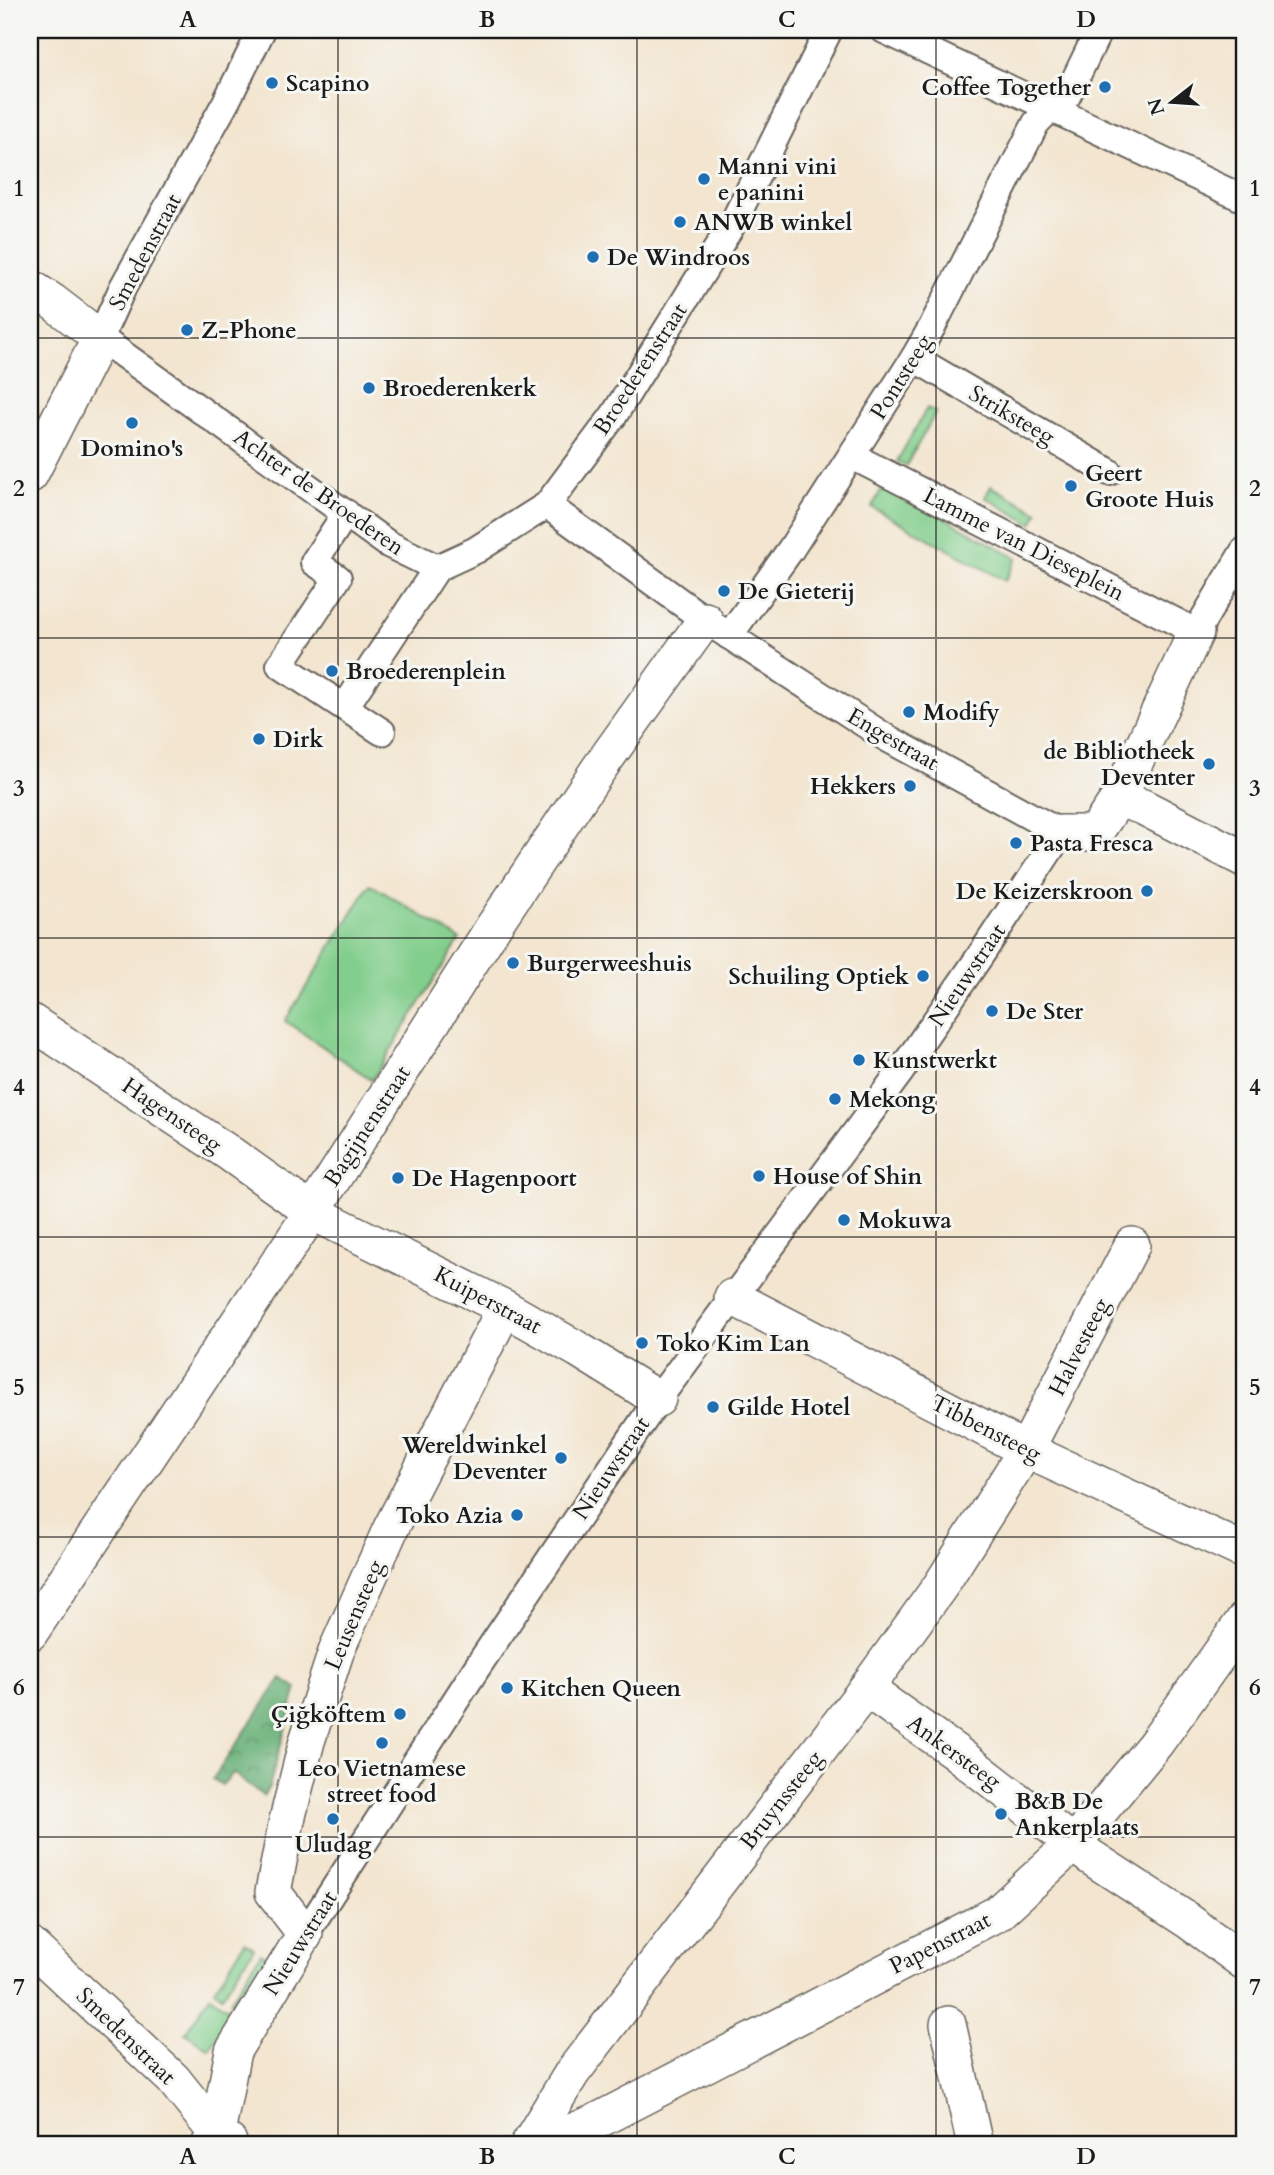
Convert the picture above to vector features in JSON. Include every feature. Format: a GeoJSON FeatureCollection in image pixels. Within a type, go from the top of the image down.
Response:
{"type":"FeatureCollection","features":[{"type":"Feature","properties":{"kind":"street","name":"Smedenstraat"},"geometry":{"type":"LineString","coordinates":[[30,475],[123,287],[226,102],[262,30]]}},
{"type":"Feature","properties":{"kind":"street","name":"Broederenstraat"},"geometry":{"type":"LineString","coordinates":[[547,505],[614,415],[733,223],[829,30]]}},
{"type":"Feature","properties":{"kind":"street"},"geometry":{"type":"LineString","coordinates":[[884,30],[1244,199]]}},
{"type":"Feature","properties":{"kind":"street","name":"Pontsteeg"},"geometry":{"type":"LineString","coordinates":[[717,628],[791,549],[852,456],[932,327],[1036,123],[1067,96],[1099,30]]}},
{"type":"Feature","properties":{"kind":"street"},"geometry":{"type":"LineString","coordinates":[[30,287],[100,338]]}},
{"type":"Feature","properties":{"kind":"street","name":"Achter de Broederen"},"geometry":{"type":"LineString","coordinates":[[100,338],[388,544],[437,569]]}},
{"type":"Feature","properties":{"kind":"street","name":"Striksteeg"},"geometry":{"type":"LineString","coordinates":[[914,358],[1109,472]]}},
{"type":"Feature","properties":{"kind":"street","name":"Lamme van Dieseplein"},"geometry":{"type":"LineString","coordinates":[[852,456],[1196,632]]}},
{"type":"Feature","properties":{"kind":"street"},"geometry":{"type":"LineString","coordinates":[[345,708],[437,569],[476,550],[547,505],[717,628]]}},
{"type":"Feature","properties":{"kind":"street"},"geometry":{"type":"LineString","coordinates":[[346,513],[314,562],[338,578],[281,665],[382,732]]}},
{"type":"Feature","properties":{"kind":"street"},"geometry":{"type":"LineString","coordinates":[[1061,833],[1095,833],[1118,799],[1196,632],[1244,551]]}},
{"type":"Feature","properties":{"kind":"street","name":"Engestraat"},"geometry":{"type":"LineString","coordinates":[[717,628],[885,737],[1061,833]]}},
{"type":"Feature","properties":{"kind":"street","name":"Bagijnenstraat"},"geometry":{"type":"LineString","coordinates":[[30,1633],[312,1212],[495,923],[598,769],[717,628]]}},
{"type":"Feature","properties":{"kind":"street"},"geometry":{"type":"LineString","coordinates":[[1118,799],[1143,807],[1244,859]]}},
{"type":"Feature","properties":{"kind":"street","name":"Nieuwstraat"},"geometry":{"type":"LineString","coordinates":[[220,2141],[233,2050],[305,1934],[476,1669],[658,1399],[901,1071],[1061,833]]}},
{"type":"Feature","properties":{"kind":"street","name":"Hagensteeg"},"geometry":{"type":"LineString","coordinates":[[30,1021],[229,1153],[312,1212]]}},
{"type":"Feature","properties":{"kind":"street","name":"Kuiperstraat"},"geometry":{"type":"LineString","coordinates":[[312,1212],[505,1308],[658,1399]]}},
{"type":"Feature","properties":{"kind":"street","name":"Halvesteeg"},"geometry":{"type":"LineString","coordinates":[[1026,1450],[1132,1245]]}},
{"type":"Feature","properties":{"kind":"street","name":"Tibbensteeg"},"geometry":{"type":"LineString","coordinates":[[732,1297],[1026,1450],[1244,1551]]}},
{"type":"Feature","properties":{"kind":"street","name":"Leusensteeg"},"geometry":{"type":"LineString","coordinates":[[305,1934],[273,1892],[287,1820],[307,1741],[337,1649],[391,1528],[505,1308]]}},
{"type":"Feature","properties":{"kind":"street","name":"Bruynssteeg"},"geometry":{"type":"LineString","coordinates":[[528,2145],[572,2073],[866,1689],[941,1585],[1026,1450]]}},
{"type":"Feature","properties":{"kind":"street","name":"Papenstraat"},"geometry":{"type":"LineString","coordinates":[[539,2145],[593,2123],[998,1913],[1073,1844],[1156,1742],[1244,1620]]}},
{"type":"Feature","properties":{"kind":"street","name":"Ankersteeg"},"geometry":{"type":"LineString","coordinates":[[866,1689],[954,1751],[1073,1844],[1188,1920],[1244,1962]]}},
{"type":"Feature","properties":{"kind":"street","name":"Smedenstraat"},"geometry":{"type":"LineString","coordinates":[[30,1945],[173,2079],[220,2141]]}},
{"type":"Feature","properties":{"kind":"street"},"geometry":{"type":"LineString","coordinates":[[948,2024],[975,2145]]}},
{"type":"Feature","properties":{"kind":"green space"},"geometry":{"type":"Polygon","coordinates":[[[927,408],[936,412],[906,466],[897,461],[927,408]]]}},
{"type":"Feature","properties":{"kind":"green space"},"geometry":{"type":"Polygon","coordinates":[[[884,484],[1017,558],[1005,581],[872,507],[884,484]]]}},
{"type":"Feature","properties":{"kind":"green space"},"geometry":{"type":"Polygon","coordinates":[[[991,486],[1038,512],[1032,524],[985,497],[991,486]]]}},
{"type":"Feature","properties":{"kind":"green space"},"geometry":{"type":"Polygon","coordinates":[[[370,884],[460,939],[372,1080],[285,1021],[370,884]]]}},
{"type":"Feature","properties":{"kind":"green space"},"geometry":{"type":"Polygon","coordinates":[[[281,1678],[297,1688],[269,1787],[263,1796],[233,1773],[222,1785],[213,1779],[281,1678]]]}},
{"type":"Feature","properties":{"kind":"green space"},"geometry":{"type":"Polygon","coordinates":[[[245,1942],[254,1948],[222,1996],[214,1990],[245,1942]]]}},
{"type":"Feature","properties":{"kind":"green space"},"geometry":{"type":"Polygon","coordinates":[[[261,1953],[270,1959],[238,2007],[230,2001],[261,1953]]]}},
{"type":"Feature","properties":{"kind":"green space"},"geometry":{"type":"Polygon","coordinates":[[[210,1996],[234,2013],[209,2049],[185,2033],[210,1996]]]}},
{"type":"Feature","properties":{"kind":"place","name":"Scapino"},"geometry":{"type":"Point","coordinates":[272,83]}},
{"type":"Feature","properties":{"kind":"place","name":"Coffee Together"},"geometry":{"type":"Point","coordinates":[1105,87]}},
{"type":"Feature","properties":{"kind":"place","name":"Manni vini e panini"},"geometry":{"type":"Point","coordinates":[704,179]}},
{"type":"Feature","properties":{"kind":"place","name":"ANWB winkel"},"geometry":{"type":"Point","coordinates":[680,222]}},
{"type":"Feature","properties":{"kind":"place","name":"De Windroos"},"geometry":{"type":"Point","coordinates":[593,257]}},
{"type":"Feature","properties":{"kind":"place","name":"Z-Phone"},"geometry":{"type":"Point","coordinates":[187,330]}},
{"type":"Feature","properties":{"kind":"place","name":"Broederenkerk"},"geometry":{"type":"Point","coordinates":[369,388]}},
{"type":"Feature","properties":{"kind":"place","name":"Domino's"},"geometry":{"type":"Point","coordinates":[132,423]}},
{"type":"Feature","properties":{"kind":"place","name":"Geert Groote Huis"},"geometry":{"type":"Point","coordinates":[1071,486]}},
{"type":"Feature","properties":{"kind":"place","name":"De Gieterij"},"geometry":{"type":"Point","coordinates":[724,591]}},
{"type":"Feature","properties":{"kind":"place","name":"Broederenplein"},"geometry":{"type":"Point","coordinates":[332,671]}},
{"type":"Feature","properties":{"kind":"place","name":"Modify"},"geometry":{"type":"Point","coordinates":[909,712]}},
{"type":"Feature","properties":{"kind":"place","name":"Dirk"},"geometry":{"type":"Point","coordinates":[259,739]}},
{"type":"Feature","properties":{"kind":"place","name":"de Bibliotheek Deventer"},"geometry":{"type":"Point","coordinates":[1209,764]}},
{"type":"Feature","properties":{"kind":"place","name":"Hekkers"},"geometry":{"type":"Point","coordinates":[910,786]}},
{"type":"Feature","properties":{"kind":"place","name":"Pasta Fresca"},"geometry":{"type":"Point","coordinates":[1016,843]}},
{"type":"Feature","properties":{"kind":"place","name":"De Keizerskroon"},"geometry":{"type":"Point","coordinates":[1147,891]}},
{"type":"Feature","properties":{"kind":"place","name":"Burgerweeshuis"},"geometry":{"type":"Point","coordinates":[513,963]}},
{"type":"Feature","properties":{"kind":"place","name":"Schuiling Optiek"},"geometry":{"type":"Point","coordinates":[923,976]}},
{"type":"Feature","properties":{"kind":"place","name":"De Ster"},"geometry":{"type":"Point","coordinates":[992,1011]}},
{"type":"Feature","properties":{"kind":"place","name":"Kunstwerkt"},"geometry":{"type":"Point","coordinates":[859,1060]}},
{"type":"Feature","properties":{"kind":"place","name":"Mekong"},"geometry":{"type":"Point","coordinates":[835,1099]}},
{"type":"Feature","properties":{"kind":"place","name":"House of Shin"},"geometry":{"type":"Point","coordinates":[759,1176]}},
{"type":"Feature","properties":{"kind":"place","name":"De Hagenpoort"},"geometry":{"type":"Point","coordinates":[398,1178]}},
{"type":"Feature","properties":{"kind":"place","name":"Mokuwa"},"geometry":{"type":"Point","coordinates":[844,1220]}},
{"type":"Feature","properties":{"kind":"place","name":"Toko Kim Lan"},"geometry":{"type":"Point","coordinates":[642,1343]}},
{"type":"Feature","properties":{"kind":"place","name":"Gilde Hotel"},"geometry":{"type":"Point","coordinates":[713,1407]}},
{"type":"Feature","properties":{"kind":"place","name":"Wereldwinkel Deventer"},"geometry":{"type":"Point","coordinates":[561,1458]}},
{"type":"Feature","properties":{"kind":"place","name":"Toko Azia"},"geometry":{"type":"Point","coordinates":[517,1515]}},
{"type":"Feature","properties":{"kind":"place","name":"Kitchen Queen"},"geometry":{"type":"Point","coordinates":[507,1688]}},
{"type":"Feature","properties":{"kind":"place","name":"Çiğköftem"},"geometry":{"type":"Point","coordinates":[400,1714]}},
{"type":"Feature","properties":{"kind":"place","name":"Leo Vietnamese street food"},"geometry":{"type":"Point","coordinates":[382,1743]}},
{"type":"Feature","properties":{"kind":"place","name":"B&B De Ankerplaats"},"geometry":{"type":"Point","coordinates":[1001,1814]}},
{"type":"Feature","properties":{"kind":"place","name":"Uludag"},"geometry":{"type":"Point","coordinates":[333,1819]}}]}
